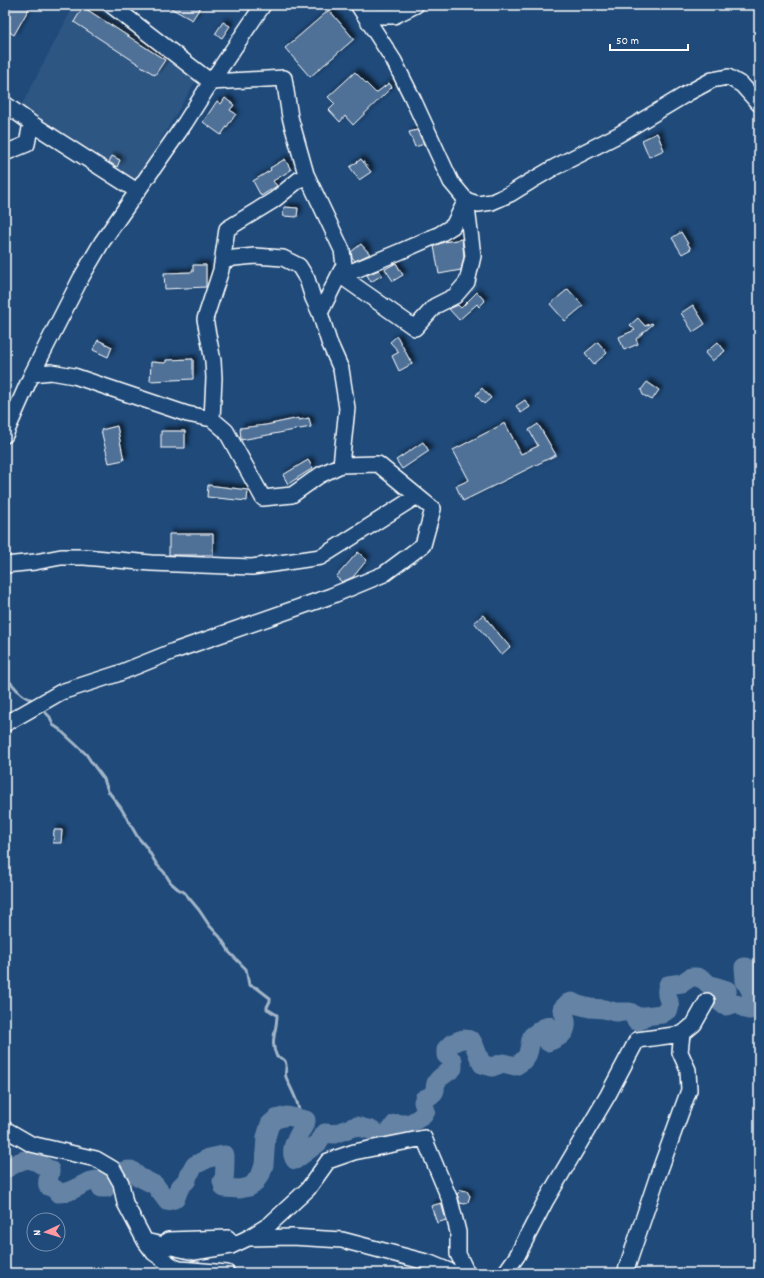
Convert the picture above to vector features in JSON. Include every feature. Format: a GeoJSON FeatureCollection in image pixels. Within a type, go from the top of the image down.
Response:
{"type":"FeatureCollection","features":[{"type":"Feature","properties":{"kind":"street"},"geometry":{"type":"LineString","coordinates":[[111,5],[211,82],[284,78],[290,117],[306,174],[342,250],[344,265],[339,278],[320,312]]}},
{"type":"Feature","properties":{"kind":"street"},"geometry":{"type":"LineString","coordinates":[[5,435],[32,374],[81,278],[102,242],[185,123],[263,5]]}},
{"type":"Feature","properties":{"kind":"street"},"geometry":{"type":"LineString","coordinates":[[366,12],[390,5]]}},
{"type":"Feature","properties":{"kind":"street"},"geometry":{"type":"LineString","coordinates":[[366,12],[394,16],[416,5]]}},
{"type":"Feature","properties":{"kind":"street"},"geometry":{"type":"LineString","coordinates":[[366,12],[394,61],[451,182],[466,200],[478,204],[492,202],[510,194],[555,167],[618,136],[712,80],[728,77],[742,85],[759,104]]}},
{"type":"Feature","properties":{"kind":"street"},"geometry":{"type":"LineString","coordinates":[[5,104],[31,123],[137,191]]}},
{"type":"Feature","properties":{"kind":"street"},"geometry":{"type":"LineString","coordinates":[[5,153],[27,144],[31,123]]}},
{"type":"Feature","properties":{"kind":"street"},"geometry":{"type":"LineString","coordinates":[[212,419],[214,378],[213,361],[206,319],[221,270],[227,229],[274,200],[306,174]]}},
{"type":"Feature","properties":{"kind":"street"},"geometry":{"type":"LineString","coordinates":[[339,278],[415,328],[435,306],[455,296],[467,282],[473,256],[466,200]]}},
{"type":"Feature","properties":{"kind":"street"},"geometry":{"type":"LineString","coordinates":[[339,278],[440,234],[453,226],[466,200]]}},
{"type":"Feature","properties":{"kind":"street"},"geometry":{"type":"LineString","coordinates":[[222,262],[234,258],[255,256],[283,258],[299,266],[307,279],[313,298],[320,312],[329,342],[341,369],[347,408],[341,465]]}},
{"type":"Feature","properties":{"kind":"street"},"geometry":{"type":"LineString","coordinates":[[5,724],[61,692],[117,674],[174,651],[331,596],[384,574],[424,545],[433,509],[378,464],[341,465],[320,475],[292,495],[263,498],[226,431],[212,419],[187,414],[74,376],[51,372],[32,374]]}},
{"type":"Feature","properties":{"kind":"street"},"geometry":{"type":"LineString","coordinates":[[5,565],[35,562],[60,557],[84,557],[152,563],[252,567],[321,557],[417,496]]}},
{"type":"Feature","properties":{"kind":"street"},"geometry":{"type":"LineString","coordinates":[[505,1273],[517,1256],[545,1202],[601,1108],[637,1040],[682,1034],[694,1024],[707,1001]]}},
{"type":"Feature","properties":{"kind":"street"},"geometry":{"type":"LineString","coordinates":[[626,1273],[656,1178],[689,1090],[688,1070],[680,1052],[682,1034]]}},
{"type":"Feature","properties":{"kind":"street"},"geometry":{"type":"LineString","coordinates":[[5,1130],[31,1144],[96,1159],[113,1169],[121,1183],[125,1203],[145,1241],[154,1253],[172,1270],[180,1269],[198,1272],[227,1273]]}},
{"type":"Feature","properties":{"kind":"street"},"geometry":{"type":"LineString","coordinates":[[248,1238],[269,1225],[308,1189],[328,1161],[354,1152],[424,1138],[450,1200],[458,1232],[458,1254],[467,1273]]}},
{"type":"Feature","properties":{"kind":"street"},"geometry":{"type":"LineString","coordinates":[[145,1241],[292,1237],[342,1240],[430,1263],[454,1273]]}},
{"type":"Feature","properties":{"kind":"shaded area"},"geometry":{"type":"Polygon","coordinates":[[[74,5],[88,5],[198,77],[133,186],[20,108],[74,5]]]}},
{"type":"Feature","properties":{"kind":"building"},"geometry":{"type":"Polygon","coordinates":[[[10,5],[31,5],[14,35],[5,29],[5,14],[10,5]]]}},
{"type":"Feature","properties":{"kind":"building"},"geometry":{"type":"Polygon","coordinates":[[[165,5],[202,5],[192,20],[165,5]]]}},
{"type":"Feature","properties":{"kind":"building"},"geometry":{"type":"Polygon","coordinates":[[[83,7],[165,60],[155,75],[74,22],[83,7]]]}},
{"type":"Feature","properties":{"kind":"building"},"geometry":{"type":"Polygon","coordinates":[[[329,10],[354,39],[310,77],[285,48],[329,10]]]}},
{"type":"Feature","properties":{"kind":"building"},"geometry":{"type":"Polygon","coordinates":[[[223,22],[230,26],[222,38],[215,34],[223,22]]]}},
{"type":"Feature","properties":{"kind":"building"},"geometry":{"type":"Polygon","coordinates":[[[355,72],[376,93],[389,83],[392,87],[353,125],[345,116],[340,122],[329,110],[335,104],[328,97],[355,72]]]}},
{"type":"Feature","properties":{"kind":"building"},"geometry":{"type":"Polygon","coordinates":[[[225,98],[234,105],[230,110],[236,114],[221,135],[203,122],[217,101],[221,104],[225,98]]]}},
{"type":"Feature","properties":{"kind":"building"},"geometry":{"type":"Polygon","coordinates":[[[417,130],[424,144],[415,147],[409,132],[417,130]]]}},
{"type":"Feature","properties":{"kind":"building"},"geometry":{"type":"Polygon","coordinates":[[[657,133],[664,150],[649,157],[642,140],[657,133]]]}},
{"type":"Feature","properties":{"kind":"building"},"geometry":{"type":"Polygon","coordinates":[[[112,156],[120,160],[117,167],[109,162],[112,156]]]}},
{"type":"Feature","properties":{"kind":"building"},"geometry":{"type":"Polygon","coordinates":[[[285,159],[291,170],[273,181],[277,186],[261,196],[253,181],[285,159]]]}},
{"type":"Feature","properties":{"kind":"building"},"geometry":{"type":"Polygon","coordinates":[[[361,159],[371,172],[359,180],[350,167],[361,159]]]}},
{"type":"Feature","properties":{"kind":"building"},"geometry":{"type":"Polygon","coordinates":[[[284,207],[298,208],[297,217],[283,216],[284,207]]]}},
{"type":"Feature","properties":{"kind":"building"},"geometry":{"type":"Polygon","coordinates":[[[681,232],[691,249],[682,254],[672,238],[681,232]]]}},
{"type":"Feature","properties":{"kind":"building"},"geometry":{"type":"Polygon","coordinates":[[[462,239],[464,256],[461,270],[439,274],[434,246],[444,242],[462,239]]]}},
{"type":"Feature","properties":{"kind":"building"},"geometry":{"type":"Polygon","coordinates":[[[361,244],[370,254],[355,261],[351,252],[361,244]]]}},
{"type":"Feature","properties":{"kind":"building"},"geometry":{"type":"Polygon","coordinates":[[[396,263],[403,275],[393,281],[385,269],[396,263]]]}},
{"type":"Feature","properties":{"kind":"building"},"geometry":{"type":"Polygon","coordinates":[[[193,265],[206,265],[206,287],[165,289],[164,273],[193,272],[193,265]]]}},
{"type":"Feature","properties":{"kind":"building"},"geometry":{"type":"Polygon","coordinates":[[[379,270],[382,275],[371,282],[367,275],[379,270]]]}},
{"type":"Feature","properties":{"kind":"building"},"geometry":{"type":"Polygon","coordinates":[[[568,289],[583,306],[565,321],[550,304],[568,289]]]}},
{"type":"Feature","properties":{"kind":"building"},"geometry":{"type":"Polygon","coordinates":[[[477,292],[485,301],[479,307],[477,304],[459,320],[449,309],[458,305],[461,308],[477,292]]]}},
{"type":"Feature","properties":{"kind":"building"},"geometry":{"type":"Polygon","coordinates":[[[693,305],[705,324],[693,332],[681,313],[693,305]]]}},
{"type":"Feature","properties":{"kind":"building"},"geometry":{"type":"Polygon","coordinates":[[[638,318],[645,326],[652,323],[653,324],[636,339],[638,344],[624,350],[619,337],[635,330],[630,325],[638,318]]]}},
{"type":"Feature","properties":{"kind":"building"},"geometry":{"type":"Polygon","coordinates":[[[397,336],[412,364],[399,371],[392,356],[399,352],[390,342],[397,336]]]}},
{"type":"Feature","properties":{"kind":"building"},"geometry":{"type":"Polygon","coordinates":[[[98,340],[112,347],[108,357],[93,350],[98,340]]]}},
{"type":"Feature","properties":{"kind":"building"},"geometry":{"type":"Polygon","coordinates":[[[598,342],[607,353],[594,364],[585,353],[598,342]]]}},
{"type":"Feature","properties":{"kind":"building"},"geometry":{"type":"Polygon","coordinates":[[[718,342],[725,351],[712,361],[705,353],[718,342]]]}},
{"type":"Feature","properties":{"kind":"building"},"geometry":{"type":"Polygon","coordinates":[[[193,359],[193,379],[150,381],[151,362],[166,363],[166,360],[193,359]]]}},
{"type":"Feature","properties":{"kind":"building"},"geometry":{"type":"Polygon","coordinates":[[[647,382],[659,390],[652,400],[643,395],[641,390],[647,382]]]}},
{"type":"Feature","properties":{"kind":"building"},"geometry":{"type":"Polygon","coordinates":[[[482,388],[491,398],[484,404],[476,395],[482,388]]]}},
{"type":"Feature","properties":{"kind":"building"},"geometry":{"type":"Polygon","coordinates":[[[525,400],[530,407],[521,413],[516,406],[525,400]]]}},
{"type":"Feature","properties":{"kind":"building"},"geometry":{"type":"Polygon","coordinates":[[[299,418],[299,420],[309,418],[311,427],[241,440],[240,428],[266,425],[299,418]]]}},
{"type":"Feature","properties":{"kind":"building"},"geometry":{"type":"Polygon","coordinates":[[[505,423],[521,454],[538,446],[529,430],[538,424],[556,455],[463,501],[456,486],[469,480],[453,450],[505,423]]]}},
{"type":"Feature","properties":{"kind":"building"},"geometry":{"type":"Polygon","coordinates":[[[117,426],[124,460],[109,463],[101,430],[117,426]]]}},
{"type":"Feature","properties":{"kind":"building"},"geometry":{"type":"Polygon","coordinates":[[[161,431],[185,431],[185,448],[161,448],[161,431]]]}},
{"type":"Feature","properties":{"kind":"building"},"geometry":{"type":"Polygon","coordinates":[[[423,442],[429,451],[402,469],[396,460],[423,442]]]}},
{"type":"Feature","properties":{"kind":"building"},"geometry":{"type":"Polygon","coordinates":[[[308,460],[313,468],[288,484],[283,475],[308,460]]]}},
{"type":"Feature","properties":{"kind":"building"},"geometry":{"type":"Polygon","coordinates":[[[208,485],[248,490],[247,501],[207,497],[208,485]]]}},
{"type":"Feature","properties":{"kind":"building"},"geometry":{"type":"Polygon","coordinates":[[[169,534],[213,534],[213,555],[169,555],[169,534]]]}},
{"type":"Feature","properties":{"kind":"building"},"geometry":{"type":"Polygon","coordinates":[[[358,552],[367,560],[353,577],[342,582],[336,577],[358,552]]]}},
{"type":"Feature","properties":{"kind":"building"},"geometry":{"type":"Polygon","coordinates":[[[483,615],[510,647],[501,655],[474,622],[483,615]]]}},
{"type":"Feature","properties":{"kind":"building"},"geometry":{"type":"Polygon","coordinates":[[[54,830],[62,830],[61,843],[53,843],[54,830]]]}},
{"type":"Feature","properties":{"kind":"building"},"geometry":{"type":"Polygon","coordinates":[[[461,1190],[467,1191],[470,1196],[468,1202],[465,1204],[460,1203],[457,1194],[461,1190]]]}},
{"type":"Feature","properties":{"kind":"building"},"geometry":{"type":"Polygon","coordinates":[[[441,1203],[446,1220],[437,1223],[431,1206],[441,1203]]]}},
{"type":"Feature","properties":{"kind":"waterway"},"geometry":{"type":"LineString","coordinates":[[5,678],[22,694],[36,702]]}},
{"type":"Feature","properties":{"kind":"waterway"},"geometry":{"type":"LineString","coordinates":[[42,709],[50,717],[53,725],[86,754],[104,779],[108,791],[121,808],[137,836],[147,848],[157,865],[164,872],[171,883],[184,892],[220,937],[229,952],[246,969],[249,985],[257,988],[270,998],[267,1009],[277,1015],[273,1041],[275,1051],[277,1057],[282,1058],[286,1063],[286,1075],[299,1108],[299,1119]]}},
{"type":"Feature","properties":{"kind":"waterway"},"geometry":{"type":"LineString","coordinates":[[5,1169],[23,1160],[31,1160],[36,1162],[50,1170],[48,1186],[55,1189],[58,1193],[68,1192],[97,1180],[101,1188],[106,1188],[119,1173],[122,1171],[131,1170],[139,1177],[155,1185],[167,1201],[176,1197],[180,1187],[187,1180],[188,1175],[195,1165],[209,1158],[225,1155],[224,1180],[222,1181],[224,1188],[240,1189],[249,1187],[254,1184],[261,1174],[264,1165],[266,1137],[270,1124],[276,1119],[287,1116],[306,1120],[294,1146],[293,1155],[295,1160],[318,1143],[325,1133],[334,1134],[356,1126],[385,1135],[395,1124],[407,1124],[419,1118],[426,1111],[423,1102],[424,1099],[433,1094],[438,1080],[453,1068],[453,1061],[446,1055],[446,1049],[458,1040],[465,1039],[472,1041],[482,1064],[492,1067],[503,1063],[515,1066],[527,1057],[532,1036],[543,1028],[549,1026],[547,1038],[548,1042],[562,1035],[566,1025],[566,1019],[562,1009],[568,1003],[572,1002],[590,1008],[604,1009],[615,1012],[630,1012],[633,1014],[636,1021],[639,1021],[645,1016],[662,1014],[669,1009],[670,1006],[666,992],[668,985],[682,983],[691,977],[697,977],[704,980],[708,984],[727,990],[726,995],[720,1002],[725,1006],[738,1004],[751,1010],[754,1009],[750,1002],[751,993],[745,981],[744,967],[759,972]]}}]}
